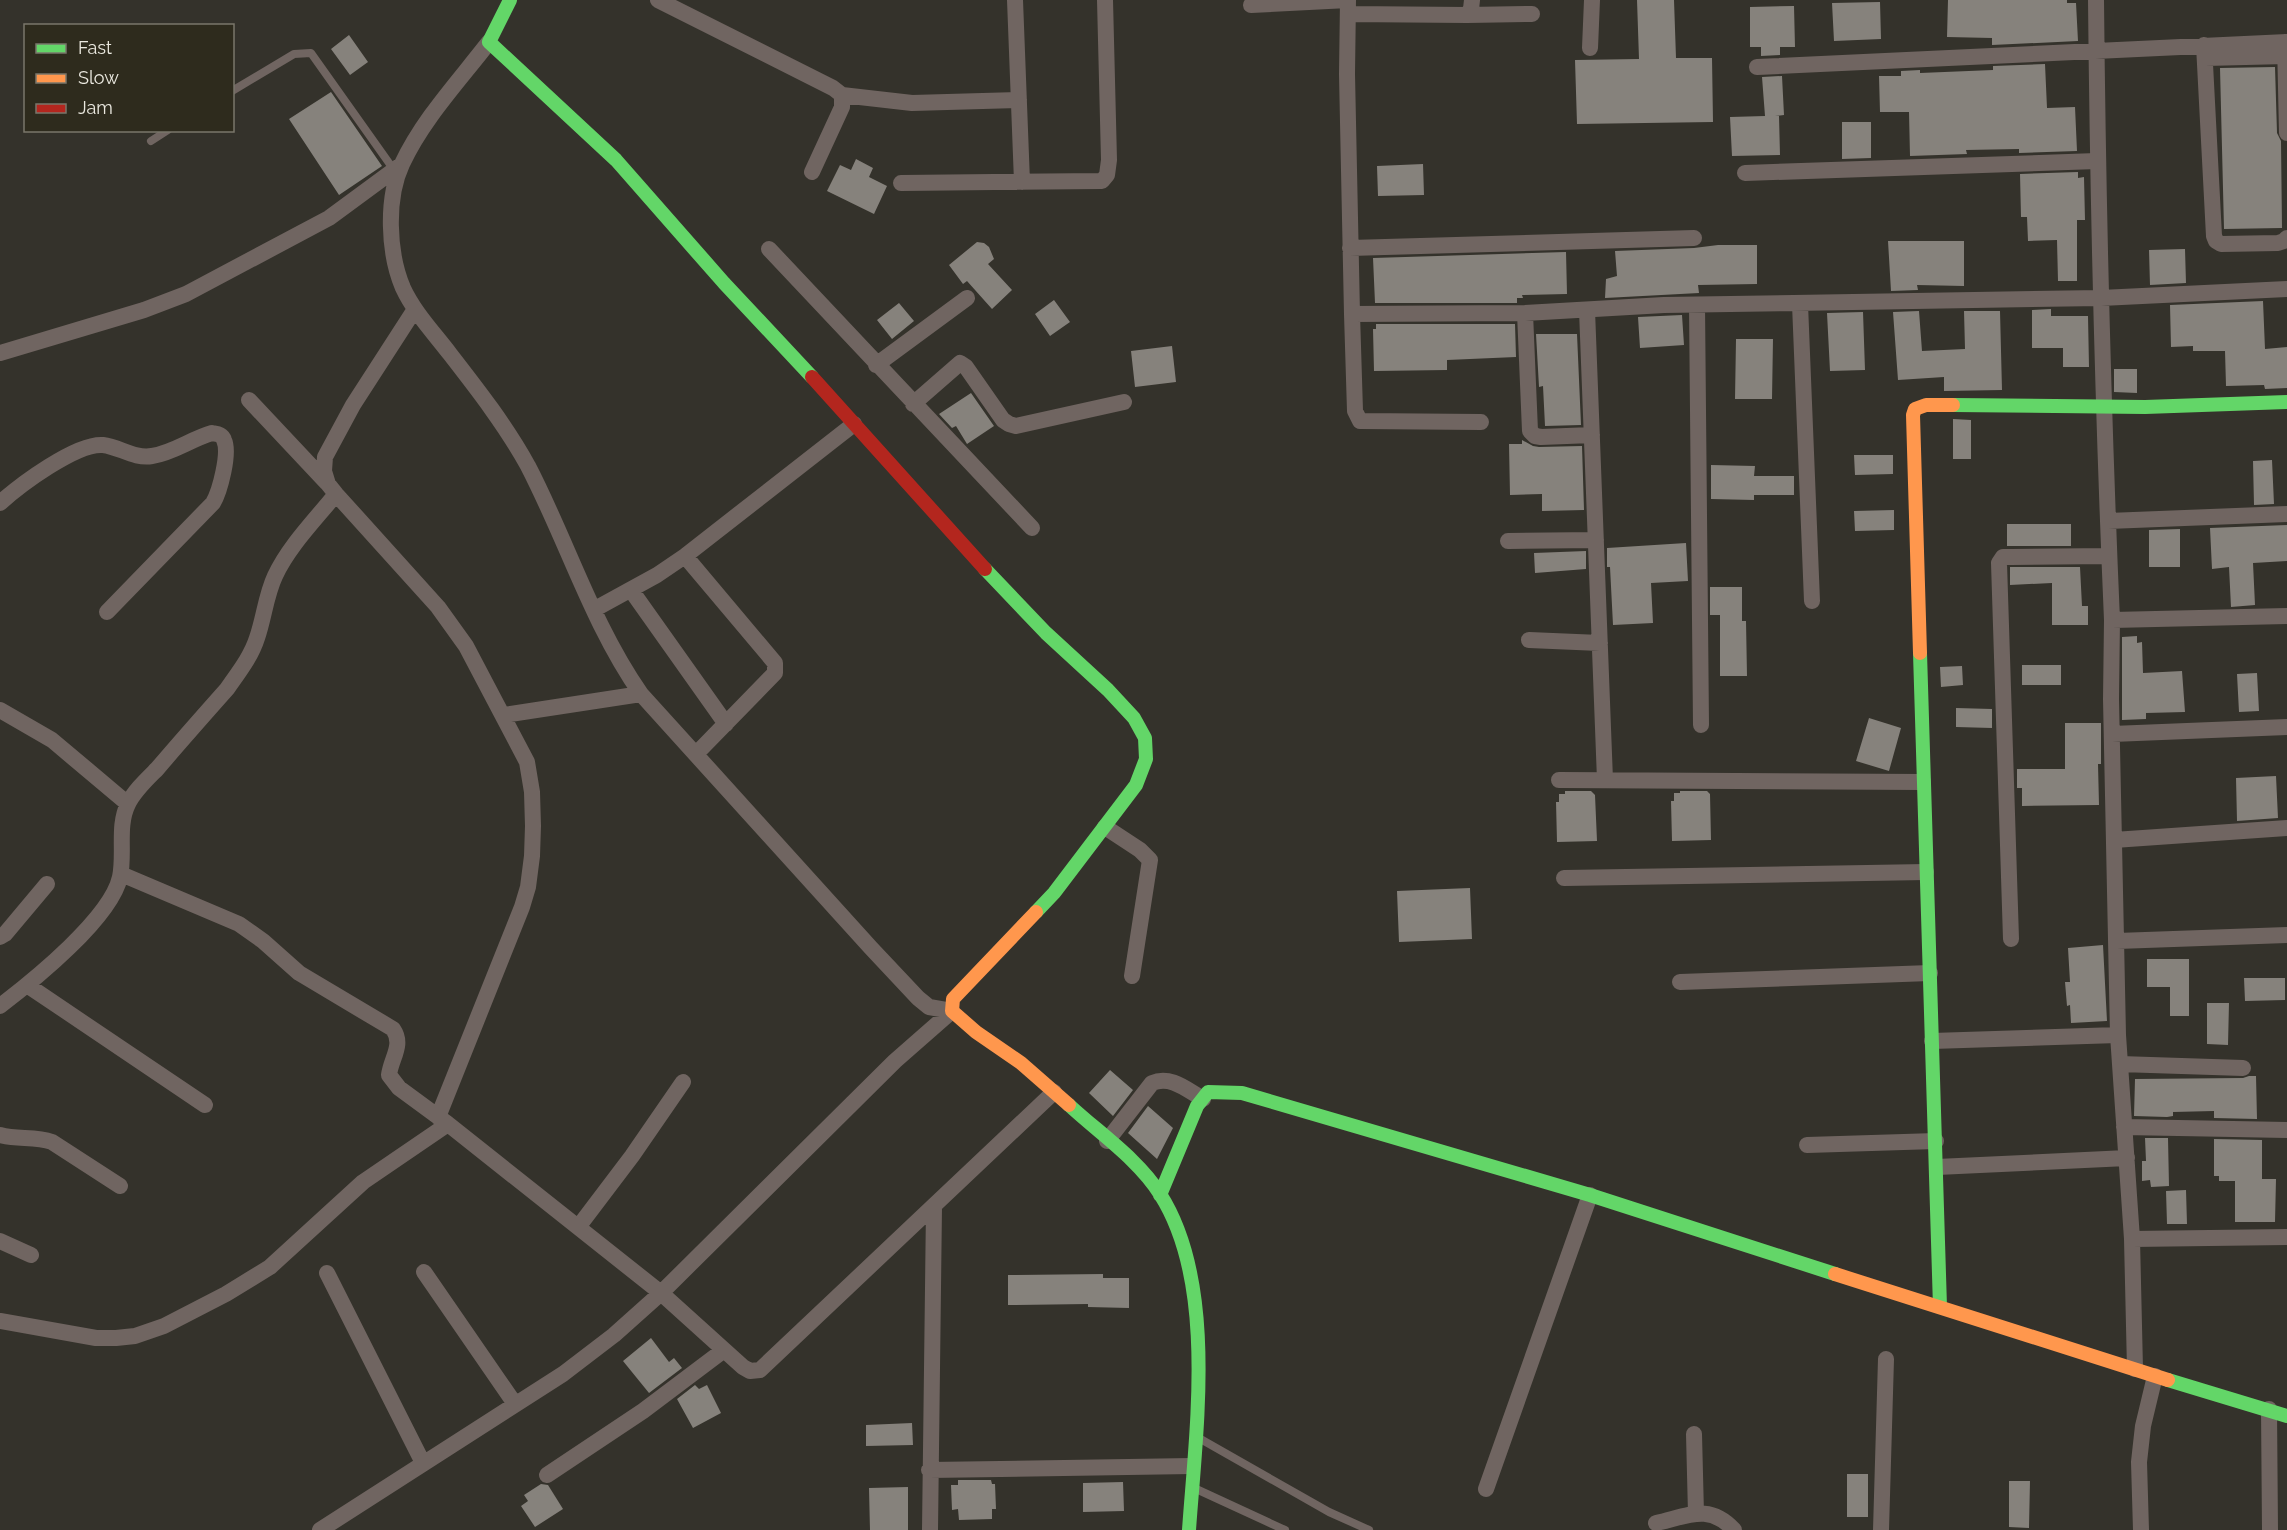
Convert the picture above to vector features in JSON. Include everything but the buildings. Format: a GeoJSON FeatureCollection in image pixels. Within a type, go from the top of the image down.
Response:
{"type":"FeatureCollection","features":[{"type":"Feature","properties":{"kind":"street"},"geometry":{"type":"LineString","coordinates":[[0,353],[144,310],[186,294],[329,218],[398,167],[419,134],[489,42],[510,0]]}},
{"type":"Feature","properties":{"kind":"street"},"geometry":{"type":"LineString","coordinates":[[658,0],[833,88],[842,95],[912,103],[1019,100]]}},
{"type":"Feature","properties":{"kind":"street"},"geometry":{"type":"LineString","coordinates":[[1015,0],[1022,182]]}},
{"type":"Feature","properties":{"kind":"street"},"geometry":{"type":"LineString","coordinates":[[901,183],[1102,181],[1107,175],[1109,160],[1105,0]]}},
{"type":"Feature","properties":{"kind":"street"},"geometry":{"type":"LineString","coordinates":[[1590,48],[1592,0]]}},
{"type":"Feature","properties":{"kind":"street"},"geometry":{"type":"LineString","coordinates":[[2096,0],[2103,407],[2112,620],[2118,1035],[2132,1239],[2135,1369]]}},
{"type":"Feature","properties":{"kind":"street"},"geometry":{"type":"LineString","coordinates":[[1251,5],[1470,7],[1532,14]]}},
{"type":"Feature","properties":{"kind":"street"},"geometry":{"type":"LineString","coordinates":[[1348,5],[1354,411],[1360,421],[1480,422]]}},
{"type":"Feature","properties":{"kind":"street"},"geometry":{"type":"LineString","coordinates":[[320,1530],[563,1374],[614,1335],[661,1293],[895,1061],[952,1011],[953,999],[1054,893],[1105,827],[1136,785],[1146,759],[1145,738],[1134,718],[1021,607],[794,356],[723,283],[616,160],[489,42]]}},
{"type":"Feature","properties":{"kind":"street"},"geometry":{"type":"LineString","coordinates":[[1757,68],[2096,50],[2205,52],[2286,46],[2287,133]]}},
{"type":"Feature","properties":{"kind":"street"},"geometry":{"type":"LineString","coordinates":[[2205,52],[2216,241],[2221,244],[2278,243],[2284,242],[2287,238]]}},
{"type":"Feature","properties":{"kind":"street"},"geometry":{"type":"LineString","coordinates":[[812,172],[842,107],[842,95]]}},
{"type":"Feature","properties":{"kind":"street"},"geometry":{"type":"LineString","coordinates":[[1745,173],[2097,161]]}},
{"type":"Feature","properties":{"kind":"street"},"geometry":{"type":"LineString","coordinates":[[398,167],[390,215],[397,274],[415,309],[471,380],[532,474],[622,668],[640,694],[918,998],[929,1007],[952,1011],[961,1022],[1023,1064],[1137,1168],[1160,1195],[1185,1248],[1193,1291],[1197,1336],[1198,1383],[1189,1530]]}},
{"type":"Feature","properties":{"kind":"street"},"geometry":{"type":"LineString","coordinates":[[1350,248],[1694,238]]}},
{"type":"Feature","properties":{"kind":"street"},"geometry":{"type":"LineString","coordinates":[[769,249],[1032,528]]}},
{"type":"Feature","properties":{"kind":"street"},"geometry":{"type":"LineString","coordinates":[[1352,314],[1525,313],[1697,305],[2101,298],[2287,289]]}},
{"type":"Feature","properties":{"kind":"street"},"geometry":{"type":"LineString","coordinates":[[876,364],[967,298]]}},
{"type":"Feature","properties":{"kind":"street"},"geometry":{"type":"LineString","coordinates":[[1800,304],[1812,601]]}},
{"type":"Feature","properties":{"kind":"street"},"geometry":{"type":"LineString","coordinates":[[1697,305],[1701,725]]}},
{"type":"Feature","properties":{"kind":"street"},"geometry":{"type":"LineString","coordinates":[[332,489],[324,471],[325,457],[353,405],[415,309]]}},
{"type":"Feature","properties":{"kind":"street"},"geometry":{"type":"LineString","coordinates":[[1587,310],[1605,780]]}},
{"type":"Feature","properties":{"kind":"street"},"geometry":{"type":"LineString","coordinates":[[1525,313],[1530,431],[1535,436],[1541,437],[1592,435]]}},
{"type":"Feature","properties":{"kind":"street"},"geometry":{"type":"LineString","coordinates":[[913,404],[960,363],[966,367],[1003,420],[1016,426],[1124,402]]}},
{"type":"Feature","properties":{"kind":"street"},"geometry":{"type":"LineString","coordinates":[[0,1321],[96,1338],[135,1336],[164,1326],[226,1294],[270,1267],[363,1182],[443,1120],[528,887],[532,856],[532,792],[527,762],[466,646],[438,607],[249,400]]}},
{"type":"Feature","properties":{"kind":"street"},"geometry":{"type":"LineString","coordinates":[[1940,1307],[1913,415],[1916,409],[1926,405],[2103,407],[2287,402]]}},
{"type":"Feature","properties":{"kind":"street"},"geometry":{"type":"LineString","coordinates":[[595,609],[631,590],[685,556],[854,423]]}},
{"type":"Feature","properties":{"kind":"street"},"geometry":{"type":"LineString","coordinates":[[0,503],[34,476],[90,447],[102,445],[132,455],[152,456],[165,453],[212,433],[219,434],[224,439],[221,485],[213,503],[107,612]]}},
{"type":"Feature","properties":{"kind":"street"},"geometry":{"type":"LineString","coordinates":[[0,1006],[27,985],[82,933],[100,913],[117,888],[121,874],[122,831],[128,804],[227,689],[241,669],[257,639],[274,577],[332,489]]}},
{"type":"Feature","properties":{"kind":"street"},"geometry":{"type":"LineString","coordinates":[[2108,521],[2287,514]]}},
{"type":"Feature","properties":{"kind":"street"},"geometry":{"type":"LineString","coordinates":[[1508,541],[1596,540]]}},
{"type":"Feature","properties":{"kind":"street"},"geometry":{"type":"LineString","coordinates":[[685,556],[775,663],[775,673],[696,754]]}},
{"type":"Feature","properties":{"kind":"street"},"geometry":{"type":"LineString","coordinates":[[2011,939],[1999,563],[2003,557],[2011,556],[2109,556]]}},
{"type":"Feature","properties":{"kind":"street"},"geometry":{"type":"LineString","coordinates":[[631,590],[726,724]]}},
{"type":"Feature","properties":{"kind":"street"},"geometry":{"type":"LineString","coordinates":[[2112,620],[2287,616]]}},
{"type":"Feature","properties":{"kind":"street"},"geometry":{"type":"LineString","coordinates":[[1529,640],[1600,643]]}},
{"type":"Feature","properties":{"kind":"street"},"geometry":{"type":"LineString","coordinates":[[504,715],[640,694]]}},
{"type":"Feature","properties":{"kind":"street"},"geometry":{"type":"LineString","coordinates":[[0,710],[52,740],[128,804]]}},
{"type":"Feature","properties":{"kind":"street"},"geometry":{"type":"LineString","coordinates":[[2112,734],[2287,727]]}},
{"type":"Feature","properties":{"kind":"street"},"geometry":{"type":"LineString","coordinates":[[1559,780],[1923,782]]}},
{"type":"Feature","properties":{"kind":"street"},"geometry":{"type":"LineString","coordinates":[[1105,827],[1140,850],[1150,860],[1132,976]]}},
{"type":"Feature","properties":{"kind":"street"},"geometry":{"type":"LineString","coordinates":[[2114,840],[2287,828]]}},
{"type":"Feature","properties":{"kind":"street"},"geometry":{"type":"LineString","coordinates":[[1564,878],[1926,872]]}},
{"type":"Feature","properties":{"kind":"street"},"geometry":{"type":"LineString","coordinates":[[121,874],[239,924],[299,973],[393,1029],[398,1035],[399,1044],[390,1066],[389,1075],[399,1088],[579,1226],[661,1293],[750,1371],[760,1370],[1054,1092]]}},
{"type":"Feature","properties":{"kind":"street"},"geometry":{"type":"LineString","coordinates":[[0,937],[47,884]]}},
{"type":"Feature","properties":{"kind":"street"},"geometry":{"type":"LineString","coordinates":[[2117,941],[2287,935]]}},
{"type":"Feature","properties":{"kind":"street"},"geometry":{"type":"LineString","coordinates":[[1680,982],[1930,973]]}},
{"type":"Feature","properties":{"kind":"street"},"geometry":{"type":"LineString","coordinates":[[27,985],[205,1105]]}},
{"type":"Feature","properties":{"kind":"street"},"geometry":{"type":"LineString","coordinates":[[1932,1041],[2118,1035]]}},
{"type":"Feature","properties":{"kind":"street"},"geometry":{"type":"LineString","coordinates":[[2120,1064],[2243,1068]]}},
{"type":"Feature","properties":{"kind":"street"},"geometry":{"type":"LineString","coordinates":[[1107,1141],[1152,1083],[1166,1079],[1203,1099]]}},
{"type":"Feature","properties":{"kind":"street"},"geometry":{"type":"LineString","coordinates":[[579,1226],[632,1156],[683,1082]]}},
{"type":"Feature","properties":{"kind":"street"},"geometry":{"type":"LineString","coordinates":[[1160,1195],[1197,1106],[1208,1092],[1225,1091],[1242,1094],[1590,1195],[2287,1416]]}},
{"type":"Feature","properties":{"kind":"street"},"geometry":{"type":"LineString","coordinates":[[2124,1127],[2287,1130]]}},
{"type":"Feature","properties":{"kind":"street"},"geometry":{"type":"LineString","coordinates":[[0,1135],[52,1142],[120,1186]]}},
{"type":"Feature","properties":{"kind":"street"},"geometry":{"type":"LineString","coordinates":[[1807,1145],[1936,1141]]}},
{"type":"Feature","properties":{"kind":"street"},"geometry":{"type":"LineString","coordinates":[[1937,1167],[2127,1158]]}},
{"type":"Feature","properties":{"kind":"street"},"geometry":{"type":"LineString","coordinates":[[1486,1489],[1590,1195]]}},
{"type":"Feature","properties":{"kind":"street"},"geometry":{"type":"LineString","coordinates":[[930,1530],[934,1207]]}},
{"type":"Feature","properties":{"kind":"street"},"geometry":{"type":"LineString","coordinates":[[2132,1239],[2287,1237]]}},
{"type":"Feature","properties":{"kind":"street"},"geometry":{"type":"LineString","coordinates":[[0,1241],[31,1255]]}},
{"type":"Feature","properties":{"kind":"street"},"geometry":{"type":"LineString","coordinates":[[424,1272],[515,1404]]}},
{"type":"Feature","properties":{"kind":"street"},"geometry":{"type":"LineString","coordinates":[[327,1273],[423,1463]]}},
{"type":"Feature","properties":{"kind":"street"},"geometry":{"type":"LineString","coordinates":[[547,1475],[643,1411],[724,1350]]}},
{"type":"Feature","properties":{"kind":"street"},"geometry":{"type":"LineString","coordinates":[[1881,1530],[1886,1359]]}},
{"type":"Feature","properties":{"kind":"street"},"geometry":{"type":"LineString","coordinates":[[2140,1530],[2139,1462],[2143,1426],[2155,1376]]}},
{"type":"Feature","properties":{"kind":"street"},"geometry":{"type":"LineString","coordinates":[[2269,1409],[2270,1530]]}},
{"type":"Feature","properties":{"kind":"street"},"geometry":{"type":"LineString","coordinates":[[1695,1434],[1696,1514]]}},
{"type":"Feature","properties":{"kind":"street"},"geometry":{"type":"LineString","coordinates":[[929,1470],[1192,1466]]}},
{"type":"Feature","properties":{"kind":"street"},"geometry":{"type":"LineString","coordinates":[[1656,1523],[1696,1514],[1712,1514],[1721,1517],[1734,1530]]}},
{"type":"Feature","properties":{"kind":"lane"},"geometry":{"type":"LineString","coordinates":[[234,91],[294,54],[311,53],[398,167]]}},
{"type":"Feature","properties":{"kind":"lane"},"geometry":{"type":"LineString","coordinates":[[151,141],[165,132]]}},
{"type":"Feature","properties":{"kind":"lane"},"geometry":{"type":"LineString","coordinates":[[1194,1435],[1329,1512],[1369,1530]]}},
{"type":"Feature","properties":{"kind":"lane"},"geometry":{"type":"LineString","coordinates":[[1191,1487],[1285,1530]]}},
{"type":"Feature","properties":{"kind":"traffic: fast"},"geometry":{"type":"LineString","coordinates":[[510,0],[489,42],[616,160],[724,283],[812,377]]}},
{"type":"Feature","properties":{"kind":"traffic: fast"},"geometry":{"type":"LineString","coordinates":[[1953,405],[2145,407],[2287,402]]}},
{"type":"Feature","properties":{"kind":"traffic: fast"},"geometry":{"type":"LineString","coordinates":[[985,569],[1046,633],[1108,690],[1134,718],[1145,738],[1146,759],[1136,785],[1054,893],[1036,912]]}},
{"type":"Feature","properties":{"kind":"traffic: fast"},"geometry":{"type":"LineString","coordinates":[[1920,653],[1940,1307]]}},
{"type":"Feature","properties":{"kind":"traffic: fast"},"geometry":{"type":"LineString","coordinates":[[1160,1195],[1197,1106],[1208,1092],[1242,1093],[1590,1195],[1835,1274]]}},
{"type":"Feature","properties":{"kind":"traffic: fast"},"geometry":{"type":"LineString","coordinates":[[1069,1105],[1141,1169],[1151,1181],[1178,1230],[1190,1270],[1199,1358],[1189,1530]]}},
{"type":"Feature","properties":{"kind":"traffic: fast"},"geometry":{"type":"LineString","coordinates":[[2168,1380],[2287,1416]]}},
{"type":"Feature","properties":{"kind":"traffic: slow"},"geometry":{"type":"LineString","coordinates":[[1920,653],[1913,415],[1915,409],[1926,405],[1953,405]]}},
{"type":"Feature","properties":{"kind":"traffic: slow"},"geometry":{"type":"LineString","coordinates":[[1036,912],[953,999],[952,1011],[976,1032],[1021,1063],[1069,1105]]}},
{"type":"Feature","properties":{"kind":"traffic: slow"},"geometry":{"type":"LineString","coordinates":[[1835,1274],[2168,1380]]}},
{"type":"Feature","properties":{"kind":"traffic: jam"},"geometry":{"type":"LineString","coordinates":[[812,377],[985,569]]}}]}
